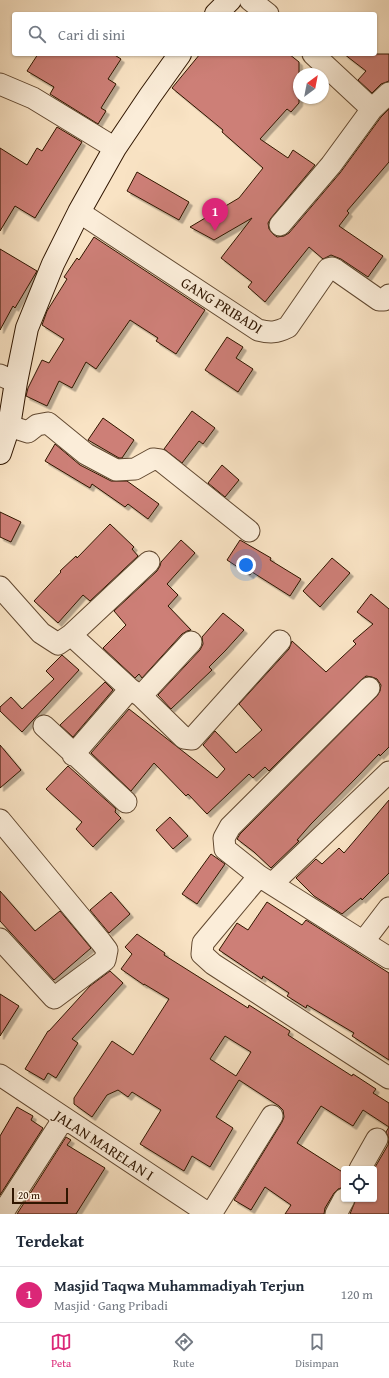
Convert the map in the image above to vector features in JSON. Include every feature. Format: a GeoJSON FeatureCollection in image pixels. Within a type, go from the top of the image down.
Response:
{"type":"FeatureCollection","features":[{"type":"Feature","properties":{"kind":"street"},"geometry":{"type":"LineString","coordinates":[[218,12],[230,0]]}},
{"type":"Feature","properties":{"kind":"street"},"geometry":{"type":"LineString","coordinates":[[250,0],[265,12]]}},
{"type":"Feature","properties":{"kind":"street"},"geometry":{"type":"LineString","coordinates":[[0,453],[9,426],[8,378],[53,264],[79,212],[116,148],[179,56]]}},
{"type":"Feature","properties":{"kind":"street"},"geometry":{"type":"LineString","coordinates":[[315,56],[372,108]]}},
{"type":"Feature","properties":{"kind":"street"},"geometry":{"type":"LineString","coordinates":[[0,84],[33,98],[116,148]]}},
{"type":"Feature","properties":{"kind":"street"},"geometry":{"type":"LineString","coordinates":[[280,225],[331,165],[372,108],[389,94]]}},
{"type":"Feature","properties":{"kind":"street","name":"GANG PRIBADI"},"geometry":{"type":"LineString","coordinates":[[79,212],[258,330],[270,333],[278,332],[288,327],[328,269],[332,268],[336,270],[379,300],[384,300],[389,295]]}},
{"type":"Feature","properties":{"kind":"street"},"geometry":{"type":"LineString","coordinates":[[9,426],[28,432],[37,426],[48,423],[86,454],[116,470],[135,469],[153,460],[160,460],[249,530]]}},
{"type":"Feature","properties":{"kind":"street"},"geometry":{"type":"LineString","coordinates":[[0,587],[40,633],[58,644],[71,635],[148,562]]}},
{"type":"Feature","properties":{"kind":"street"},"geometry":{"type":"LineString","coordinates":[[71,635],[184,738],[192,739],[280,641]]}},
{"type":"Feature","properties":{"kind":"street"},"geometry":{"type":"LineString","coordinates":[[73,755],[136,693],[191,642]]}},
{"type":"Feature","properties":{"kind":"street"},"geometry":{"type":"LineString","coordinates":[[369,688],[230,827],[224,838],[225,849],[265,880],[389,958]]}},
{"type":"Feature","properties":{"kind":"street"},"geometry":{"type":"LineString","coordinates":[[44,726],[73,755],[126,802]]}},
{"type":"Feature","properties":{"kind":"street"},"geometry":{"type":"LineString","coordinates":[[389,772],[265,880],[203,944],[202,954],[213,964],[389,1078]]}},
{"type":"Feature","properties":{"kind":"street"},"geometry":{"type":"LineString","coordinates":[[0,820],[107,950],[105,960],[54,998],[0,939]]}},
{"type":"Feature","properties":{"kind":"street"},"geometry":{"type":"LineString","coordinates":[[363,942],[389,908]]}},
{"type":"Feature","properties":{"kind":"street","name":"JALAN MARELAN I"},"geometry":{"type":"LineString","coordinates":[[0,1076],[210,1214]]}},
{"type":"Feature","properties":{"kind":"street"},"geometry":{"type":"LineString","coordinates":[[210,1214],[272,1116]]}},
{"type":"Feature","properties":{"kind":"street"},"geometry":{"type":"LineString","coordinates":[[2,1214],[64,1118]]}},
{"type":"Feature","properties":{"kind":"street"},"geometry":{"type":"LineString","coordinates":[[362,1166],[377,1139]]}},
{"type":"Feature","properties":{"kind":"street"},"geometry":{"type":"LineString","coordinates":[[336,1214],[342,1202]]}},
{"type":"Feature","properties":{"kind":"building"},"geometry":{"type":"Polygon","coordinates":[[[377,54],[389,54],[389,81],[381,84],[372,93],[358,80],[366,71],[347,56],[377,56],[377,54]]]}},
{"type":"Feature","properties":{"kind":"building"},"geometry":{"type":"Polygon","coordinates":[[[37,56],[116,56],[121,59],[108,79],[116,84],[101,108],[106,111],[98,124],[50,94],[54,87],[27,71],[37,56]]]}},
{"type":"Feature","properties":{"kind":"building"},"geometry":{"type":"Polygon","coordinates":[[[198,56],[292,56],[299,62],[299,68],[293,68],[293,104],[298,104],[291,112],[287,109],[260,139],[288,158],[293,150],[315,165],[268,223],[269,229],[277,237],[284,236],[289,233],[340,173],[381,117],[389,109],[389,162],[347,211],[349,213],[339,226],[383,256],[368,277],[341,259],[331,255],[323,259],[309,247],[265,302],[248,287],[252,282],[221,258],[252,218],[214,240],[190,227],[239,198],[263,168],[222,132],[223,130],[172,88],[198,56]]]}},
{"type":"Feature","properties":{"kind":"building"},"geometry":{"type":"Polygon","coordinates":[[[57,127],[82,142],[35,218],[15,206],[0,231],[0,148],[27,165],[37,148],[42,151],[57,127]]]}},
{"type":"Feature","properties":{"kind":"building"},"geometry":{"type":"Polygon","coordinates":[[[137,172],[189,202],[179,220],[127,191],[137,172]]]}},
{"type":"Feature","properties":{"kind":"building"},"geometry":{"type":"Polygon","coordinates":[[[94,237],[205,310],[176,354],[156,341],[158,338],[130,320],[96,369],[86,362],[72,388],[59,381],[47,406],[26,396],[28,388],[42,360],[49,363],[64,339],[42,325],[47,311],[67,279],[64,277],[77,258],[79,260],[94,237]]]}},
{"type":"Feature","properties":{"kind":"building"},"geometry":{"type":"Polygon","coordinates":[[[0,249],[37,271],[15,308],[13,306],[0,330],[0,249]]]}},
{"type":"Feature","properties":{"kind":"building"},"geometry":{"type":"Polygon","coordinates":[[[227,337],[243,347],[236,358],[253,369],[238,392],[205,370],[227,337]]]}},
{"type":"Feature","properties":{"kind":"building"},"geometry":{"type":"Polygon","coordinates":[[[192,411],[215,428],[203,444],[199,441],[182,463],[164,449],[192,411]]]}},
{"type":"Feature","properties":{"kind":"building"},"geometry":{"type":"Polygon","coordinates":[[[103,418],[134,440],[122,458],[119,458],[88,440],[103,418]]]}},
{"type":"Feature","properties":{"kind":"building"},"geometry":{"type":"Polygon","coordinates":[[[55,444],[80,465],[111,481],[127,481],[159,504],[148,519],[128,504],[125,507],[92,484],[90,488],[45,461],[55,444]]]}},
{"type":"Feature","properties":{"kind":"building"},"geometry":{"type":"Polygon","coordinates":[[[222,465],[239,480],[225,497],[208,483],[222,465]]]}},
{"type":"Feature","properties":{"kind":"building"},"geometry":{"type":"Polygon","coordinates":[[[0,512],[21,522],[11,542],[0,537],[0,512]]]}},
{"type":"Feature","properties":{"kind":"building"},"geometry":{"type":"Polygon","coordinates":[[[110,524],[134,547],[132,549],[138,556],[90,601],[83,595],[58,623],[34,601],[61,572],[60,571],[76,556],[77,558],[110,524]]]}},
{"type":"Feature","properties":{"kind":"building"},"geometry":{"type":"Polygon","coordinates":[[[181,540],[195,553],[167,584],[178,595],[168,606],[191,630],[182,634],[142,678],[139,674],[135,678],[103,648],[126,625],[114,611],[157,571],[161,562],[181,540]]]}},
{"type":"Feature","properties":{"kind":"building"},"geometry":{"type":"Polygon","coordinates":[[[240,540],[271,558],[270,560],[301,579],[290,596],[252,572],[250,575],[227,560],[240,540]]]}},
{"type":"Feature","properties":{"kind":"building"},"geometry":{"type":"Polygon","coordinates":[[[332,558],[350,573],[320,607],[303,591],[332,558]]]}},
{"type":"Feature","properties":{"kind":"building"},"geometry":{"type":"Polygon","coordinates":[[[371,594],[389,609],[389,747],[380,756],[379,754],[311,824],[297,840],[299,841],[271,868],[237,839],[240,834],[377,696],[381,685],[377,679],[366,676],[269,771],[265,767],[253,778],[249,774],[207,814],[188,794],[186,796],[154,763],[131,791],[91,753],[129,709],[217,778],[225,769],[203,745],[215,731],[236,753],[262,730],[239,704],[289,649],[292,641],[326,672],[356,644],[353,641],[373,624],[357,612],[371,594]]]}},
{"type":"Feature","properties":{"kind":"building"},"geometry":{"type":"Polygon","coordinates":[[[223,613],[244,630],[209,667],[212,670],[171,709],[158,695],[200,650],[203,644],[202,637],[223,613]]]}},
{"type":"Feature","properties":{"kind":"building"},"geometry":{"type":"Polygon","coordinates":[[[62,655],[79,670],[22,732],[0,711],[0,707],[11,697],[22,709],[54,679],[46,671],[62,655]]]}},
{"type":"Feature","properties":{"kind":"building"},"geometry":{"type":"Polygon","coordinates":[[[105,682],[113,690],[73,737],[60,725],[105,682]]]}},
{"type":"Feature","properties":{"kind":"building"},"geometry":{"type":"Polygon","coordinates":[[[0,745],[21,770],[0,788],[0,745]]]}},
{"type":"Feature","properties":{"kind":"building"},"geometry":{"type":"Polygon","coordinates":[[[68,766],[116,809],[115,812],[121,818],[93,847],[76,829],[82,822],[46,789],[68,766]]]}},
{"type":"Feature","properties":{"kind":"building"},"geometry":{"type":"Polygon","coordinates":[[[389,800],[389,873],[362,900],[361,898],[342,914],[314,896],[296,878],[316,859],[322,864],[339,848],[344,853],[389,800]]]}},
{"type":"Feature","properties":{"kind":"building"},"geometry":{"type":"Polygon","coordinates":[[[170,817],[188,836],[173,849],[156,830],[170,817]]]}},
{"type":"Feature","properties":{"kind":"building"},"geometry":{"type":"Polygon","coordinates":[[[211,854],[225,864],[197,904],[182,894],[211,854]]]}},
{"type":"Feature","properties":{"kind":"building"},"geometry":{"type":"Polygon","coordinates":[[[0,891],[35,931],[60,911],[91,948],[54,980],[0,921],[0,891]]]}},
{"type":"Feature","properties":{"kind":"building"},"geometry":{"type":"Polygon","coordinates":[[[111,892],[130,914],[109,933],[90,910],[111,892]]]}},
{"type":"Feature","properties":{"kind":"building"},"geometry":{"type":"Polygon","coordinates":[[[267,902],[302,925],[306,920],[389,973],[389,1060],[352,1036],[354,1033],[307,1005],[306,1008],[287,996],[289,993],[263,976],[262,979],[219,950],[237,923],[248,930],[267,902]]]}},
{"type":"Feature","properties":{"kind":"building"},"geometry":{"type":"Polygon","coordinates":[[[137,934],[165,953],[164,955],[248,1008],[249,1005],[290,1031],[288,1035],[352,1076],[353,1074],[376,1089],[373,1093],[389,1103],[389,1127],[363,1110],[353,1126],[321,1106],[297,1143],[341,1171],[341,1188],[334,1193],[325,1208],[324,1214],[285,1214],[291,1205],[265,1187],[251,1210],[234,1200],[284,1117],[283,1110],[279,1106],[239,1080],[216,1117],[233,1128],[210,1167],[192,1156],[184,1171],[140,1144],[161,1110],[132,1092],[128,1097],[118,1090],[107,1095],[92,1117],[74,1104],[74,1098],[112,1041],[133,1055],[169,999],[144,985],[121,969],[132,954],[125,947],[137,934]],[[225,1036],[210,1059],[236,1076],[251,1052],[225,1036]]]}},
{"type":"Feature","properties":{"kind":"building"},"geometry":{"type":"Polygon","coordinates":[[[110,971],[123,983],[72,1039],[78,1043],[56,1078],[48,1073],[44,1080],[25,1069],[48,1031],[90,986],[110,971]]]}},
{"type":"Feature","properties":{"kind":"building"},"geometry":{"type":"Polygon","coordinates":[[[0,994],[19,1006],[0,1036],[0,994]]]}},
{"type":"Feature","properties":{"kind":"building"},"geometry":{"type":"Polygon","coordinates":[[[17,1107],[33,1116],[31,1120],[43,1128],[0,1195],[0,1136],[17,1107]]]}},
{"type":"Feature","properties":{"kind":"building"},"geometry":{"type":"Polygon","coordinates":[[[389,1127],[389,1139],[386,1132],[389,1127]]]}},
{"type":"Feature","properties":{"kind":"building"},"geometry":{"type":"Polygon","coordinates":[[[66,1137],[71,1140],[67,1145],[105,1168],[76,1214],[17,1214],[66,1137]]]}},
{"type":"Feature","properties":{"kind":"building"},"geometry":{"type":"Polygon","coordinates":[[[389,1139],[389,1214],[350,1214],[355,1202],[377,1202],[377,1166],[376,1166],[388,1145],[389,1139]]]}},
{"type":"Feature","properties":{"kind":"place","name":"Masjid Taqwa Muhammadiyah Terjun"},"geometry":{"type":"Point","coordinates":[215,231]}}]}
